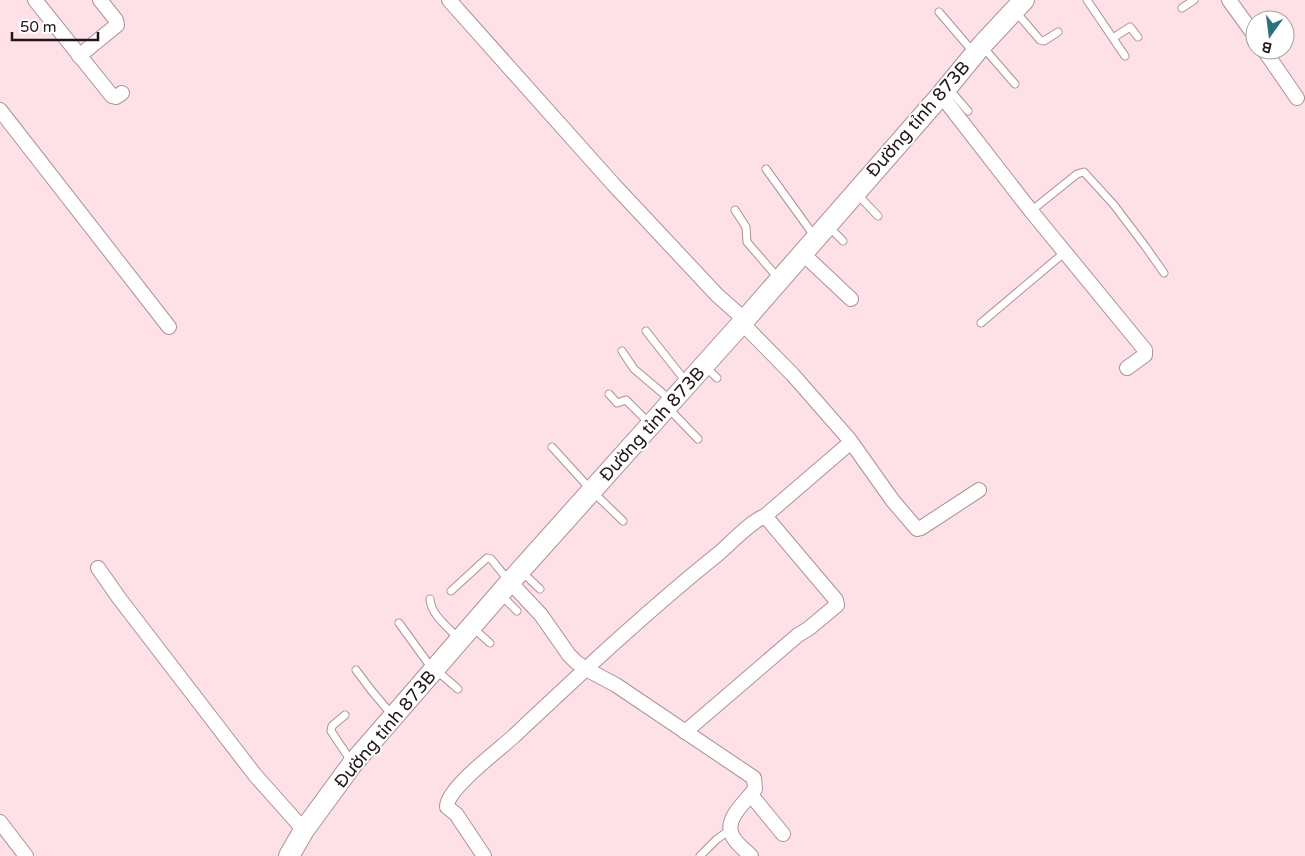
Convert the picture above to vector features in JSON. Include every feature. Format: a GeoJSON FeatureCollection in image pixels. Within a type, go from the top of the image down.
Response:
{"type":"FeatureCollection","features":[{"type":"Feature","properties":{"kind":"main road","name":"Đường tỉnh 873B"},"geometry":{"type":"LineString","coordinates":[[289,856],[304,830],[353,763],[510,582],[669,404],[688,384],[711,372],[739,317],[779,279],[944,91],[978,49],[1020,5]]}},
{"type":"Feature","properties":{"kind":"street"},"geometry":{"type":"LineString","coordinates":[[35,0],[112,96],[116,97],[122,93]]}},
{"type":"Feature","properties":{"kind":"street"},"geometry":{"type":"LineString","coordinates":[[79,56],[117,25],[116,20],[100,0]]}},
{"type":"Feature","properties":{"kind":"street"},"geometry":{"type":"LineString","coordinates":[[449,0],[614,185],[792,375],[851,442],[893,501],[917,529],[979,490]]}},
{"type":"Feature","properties":{"kind":"street"},"geometry":{"type":"LineString","coordinates":[[1229,0],[1245,22]]}},
{"type":"Feature","properties":{"kind":"street"},"geometry":{"type":"LineString","coordinates":[[1271,60],[1296,98]]}},
{"type":"Feature","properties":{"kind":"street"},"geometry":{"type":"LineString","coordinates":[[944,91],[1031,211],[1145,350],[1145,355],[1127,368]]}},
{"type":"Feature","properties":{"kind":"street"},"geometry":{"type":"LineString","coordinates":[[0,110],[169,327]]}},
{"type":"Feature","properties":{"kind":"street"},"geometry":{"type":"LineString","coordinates":[[802,253],[851,299]]}},
{"type":"Feature","properties":{"kind":"street"},"geometry":{"type":"LineString","coordinates":[[484,856],[456,814],[447,807],[450,796],[485,760],[514,737],[545,706],[674,589],[765,516],[851,442]]}},
{"type":"Feature","properties":{"kind":"street"},"geometry":{"type":"LineString","coordinates":[[685,732],[791,641],[837,605],[836,600],[765,516]]}},
{"type":"Feature","properties":{"kind":"street"},"geometry":{"type":"LineString","coordinates":[[98,568],[140,626],[255,775],[304,830]]}},
{"type":"Feature","properties":{"kind":"street"},"geometry":{"type":"LineString","coordinates":[[510,582],[541,616],[569,654],[586,669],[616,685],[754,778],[755,789],[735,813],[730,830],[732,836],[751,856]]}},
{"type":"Feature","properties":{"kind":"street"},"geometry":{"type":"LineString","coordinates":[[751,795],[783,834]]}},
{"type":"Feature","properties":{"kind":"street"},"geometry":{"type":"LineString","coordinates":[[0,822],[26,856]]}},
{"type":"Feature","properties":{"kind":"lane"},"geometry":{"type":"LineString","coordinates":[[1088,0],[1125,56]]}},
{"type":"Feature","properties":{"kind":"lane"},"geometry":{"type":"LineString","coordinates":[[1182,8],[1194,0]]}},
{"type":"Feature","properties":{"kind":"lane"},"geometry":{"type":"LineString","coordinates":[[1020,5],[1040,40],[1044,41],[1058,32]]}},
{"type":"Feature","properties":{"kind":"lane"},"geometry":{"type":"LineString","coordinates":[[939,12],[1015,84]]}},
{"type":"Feature","properties":{"kind":"lane"},"geometry":{"type":"LineString","coordinates":[[1113,38],[1130,27],[1138,37]]}},
{"type":"Feature","properties":{"kind":"lane"},"geometry":{"type":"LineString","coordinates":[[944,91],[968,111]]}},
{"type":"Feature","properties":{"kind":"lane"},"geometry":{"type":"LineString","coordinates":[[766,169],[821,231],[843,241]]}},
{"type":"Feature","properties":{"kind":"lane"},"geometry":{"type":"LineString","coordinates":[[1031,211],[1077,174],[1084,172],[1114,205],[1146,246],[1164,274]]}},
{"type":"Feature","properties":{"kind":"lane"},"geometry":{"type":"LineString","coordinates":[[855,192],[878,216]]}},
{"type":"Feature","properties":{"kind":"lane"},"geometry":{"type":"LineString","coordinates":[[736,210],[746,227],[747,242],[779,279]]}},
{"type":"Feature","properties":{"kind":"lane"},"geometry":{"type":"LineString","coordinates":[[981,323],[1065,252]]}},
{"type":"Feature","properties":{"kind":"lane"},"geometry":{"type":"LineString","coordinates":[[646,332],[688,384]]}},
{"type":"Feature","properties":{"kind":"lane"},"geometry":{"type":"LineString","coordinates":[[622,351],[634,369],[669,404],[698,438]]}},
{"type":"Feature","properties":{"kind":"lane"},"geometry":{"type":"LineString","coordinates":[[609,394],[617,403],[625,399],[628,401],[651,425]]}},
{"type":"Feature","properties":{"kind":"lane"},"geometry":{"type":"LineString","coordinates":[[552,447],[592,491],[623,521]]}},
{"type":"Feature","properties":{"kind":"lane"},"geometry":{"type":"LineString","coordinates":[[451,591],[487,558],[491,559],[510,582],[517,611]]}},
{"type":"Feature","properties":{"kind":"lane"},"geometry":{"type":"LineString","coordinates":[[510,582],[540,589]]}},
{"type":"Feature","properties":{"kind":"lane"},"geometry":{"type":"LineString","coordinates":[[430,599],[436,616],[466,633],[490,643]]}},
{"type":"Feature","properties":{"kind":"lane"},"geometry":{"type":"LineString","coordinates":[[399,623],[412,643],[434,670],[458,689]]}},
{"type":"Feature","properties":{"kind":"lane"},"geometry":{"type":"LineString","coordinates":[[356,670],[394,717]]}},
{"type":"Feature","properties":{"kind":"lane"},"geometry":{"type":"LineString","coordinates":[[345,715],[332,726],[330,731],[353,763]]}},
{"type":"Feature","properties":{"kind":"lane"},"geometry":{"type":"LineString","coordinates":[[700,856],[717,839],[730,830]]}}]}
